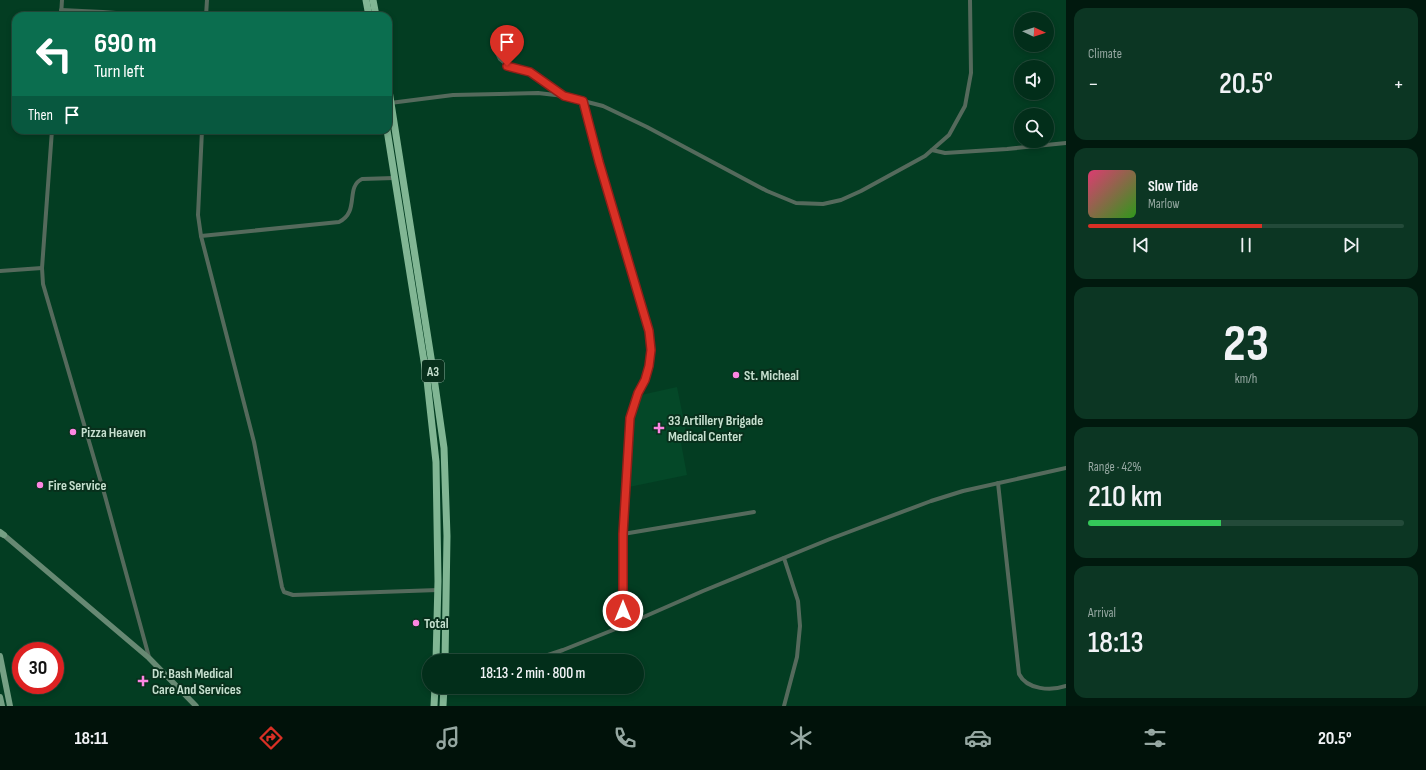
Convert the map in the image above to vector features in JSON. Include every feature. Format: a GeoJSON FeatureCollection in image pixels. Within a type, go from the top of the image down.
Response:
{"type":"FeatureCollection","features":[{"type":"Feature","properties":{"kind":"highway"},"geometry":{"type":"LineString","coordinates":[[366,0],[368,12]]}},
{"type":"Feature","properties":{"kind":"highway"},"geometry":{"type":"LineString","coordinates":[[373,0],[375,12]]}},
{"type":"Feature","properties":{"kind":"highway","name":"A3"},"geometry":{"type":"LineString","coordinates":[[392,120],[403,211],[431,380],[444,448],[446,477],[447,590],[445,654]]}},
{"type":"Feature","properties":{"kind":"highway","name":"A3"},"geometry":{"type":"LineString","coordinates":[[388,134],[394,178],[403,211]]}},
{"type":"Feature","properties":{"kind":"highway","name":"A3"},"geometry":{"type":"LineString","coordinates":[[431,380],[436,462],[438,590],[436,654]]}},
{"type":"Feature","properties":{"kind":"highway"},"geometry":{"type":"LineString","coordinates":[[438,590],[447,590]]}},
{"type":"Feature","properties":{"kind":"highway"},"geometry":{"type":"LineString","coordinates":[[434,706],[435,694]]}},
{"type":"Feature","properties":{"kind":"highway"},"geometry":{"type":"LineString","coordinates":[[443,706],[445,694]]}},
{"type":"Feature","properties":{"kind":"main road"},"geometry":{"type":"LineString","coordinates":[[0,656],[10,706]]}},
{"type":"Feature","properties":{"kind":"main road"},"geometry":{"type":"LineString","coordinates":[[0,697],[2,706]]}},
{"type":"Feature","properties":{"kind":"street"},"geometry":{"type":"LineString","coordinates":[[62,0],[61,10],[104,12]]}},
{"type":"Feature","properties":{"kind":"street"},"geometry":{"type":"LineString","coordinates":[[206,12],[207,0]]}},
{"type":"Feature","properties":{"kind":"street"},"geometry":{"type":"LineString","coordinates":[[392,103],[453,95],[538,93],[564,96],[603,106],[766,190],[796,203],[823,204],[841,200],[867,188],[925,156],[949,135],[965,106],[971,73],[970,0]]}},
{"type":"Feature","properties":{"kind":"street"},"geometry":{"type":"LineString","coordinates":[[494,40],[496,51],[500,59],[507,66],[533,74],[564,96]]}},
{"type":"Feature","properties":{"kind":"street"},"geometry":{"type":"LineString","coordinates":[[583,101],[599,162],[649,331],[651,350],[647,373],[638,393],[630,418],[623,534],[623,626]]}},
{"type":"Feature","properties":{"kind":"street"},"geometry":{"type":"LineString","coordinates":[[52,134],[42,268],[43,284],[105,496],[149,658]]}},
{"type":"Feature","properties":{"kind":"street"},"geometry":{"type":"LineString","coordinates":[[202,134],[198,215],[201,236],[254,442],[284,592],[293,595],[438,590]]}},
{"type":"Feature","properties":{"kind":"street"},"geometry":{"type":"LineString","coordinates":[[932,150],[945,153],[1006,149],[1066,142]]}},
{"type":"Feature","properties":{"kind":"street"},"geometry":{"type":"LineString","coordinates":[[201,236],[339,222],[348,216],[350,212],[354,188],[358,181],[362,179],[394,178]]}},
{"type":"Feature","properties":{"kind":"street"},"geometry":{"type":"LineString","coordinates":[[0,271],[42,268]]}},
{"type":"Feature","properties":{"kind":"street"},"geometry":{"type":"LineString","coordinates":[[551,654],[623,626],[784,558],[930,501],[963,491],[1066,468]]}},
{"type":"Feature","properties":{"kind":"street"},"geometry":{"type":"LineString","coordinates":[[998,483],[1020,674],[1022,680],[1042,688],[1066,686]]}},
{"type":"Feature","properties":{"kind":"street"},"geometry":{"type":"LineString","coordinates":[[623,534],[754,512]]}},
{"type":"Feature","properties":{"kind":"street"},"geometry":{"type":"LineString","coordinates":[[1,534],[149,658],[196,706]]}},
{"type":"Feature","properties":{"kind":"street"},"geometry":{"type":"LineString","coordinates":[[784,558],[798,601],[800,626],[797,657],[784,706]]}},
{"type":"Feature","properties":{"kind":"shaded area","name":"33 Artillery Brigade Medical Center"},"geometry":{"type":"Polygon","coordinates":[[[677,387],[688,441],[681,443],[687,475],[629,487],[633,416],[641,395],[677,387]]]}},
{"type":"Feature","properties":{"kind":"place","name":"St. Micheal"},"geometry":{"type":"Point","coordinates":[736,375]}},
{"type":"Feature","properties":{"kind":"place","name":"33 Artillery Brigade Medical Center"},"geometry":{"type":"Point","coordinates":[659,428]}},
{"type":"Feature","properties":{"kind":"place","name":"Pizza Heaven"},"geometry":{"type":"Point","coordinates":[73,432]}},
{"type":"Feature","properties":{"kind":"place","name":"Fire Service"},"geometry":{"type":"Point","coordinates":[40,485]}},
{"type":"Feature","properties":{"kind":"place","name":"Total"},"geometry":{"type":"Point","coordinates":[416,623]}},
{"type":"Feature","properties":{"kind":"place","name":"Dr. Bash Medical Care And Services"},"geometry":{"type":"Point","coordinates":[143,681]}},
{"type":"Feature","properties":{"kind":"route"},"geometry":{"type":"LineString","coordinates":[[507,66],[530,72],[564,96],[583,101],[599,162],[637,286],[649,331],[651,350],[649,366],[630,418],[623,534],[623,611]]}}]}
